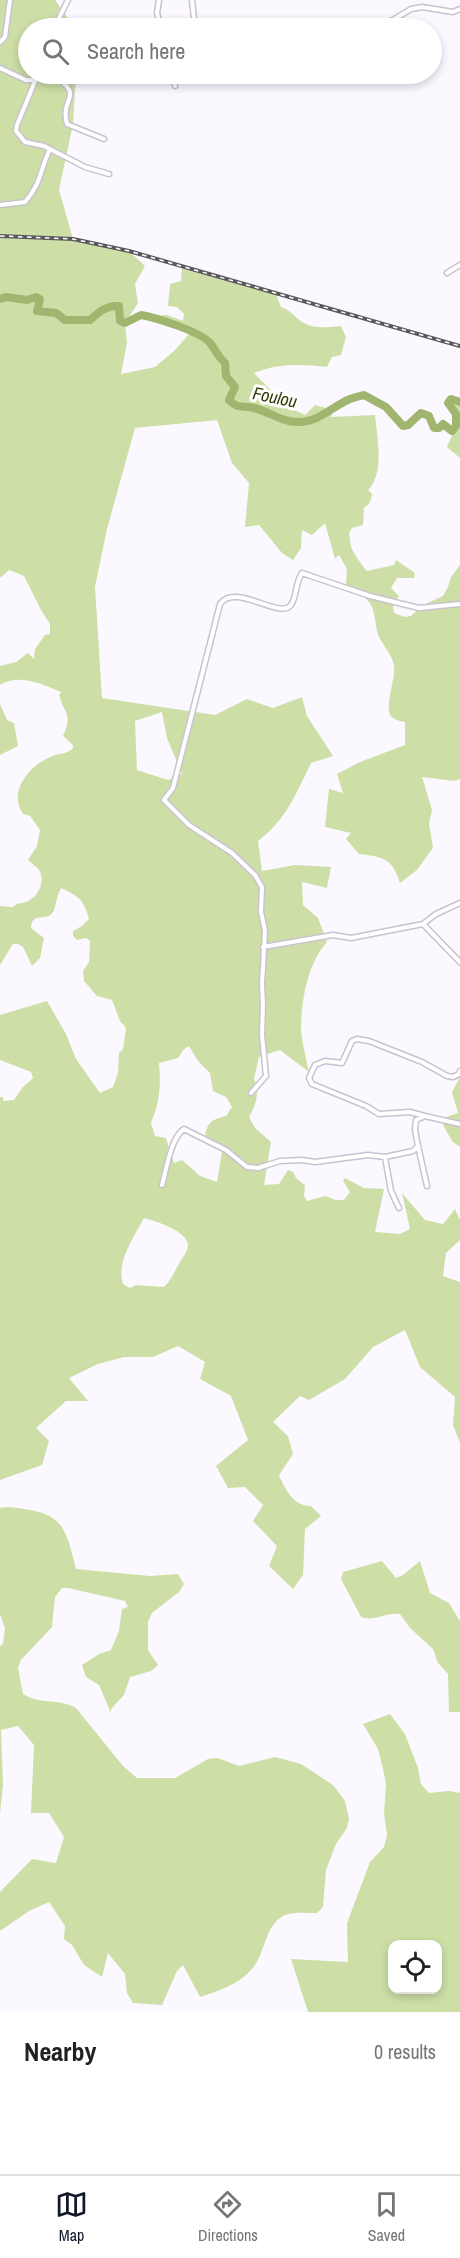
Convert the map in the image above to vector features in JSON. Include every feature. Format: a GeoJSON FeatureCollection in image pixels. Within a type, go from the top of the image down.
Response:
{"type":"FeatureCollection","features":[{"type":"Feature","properties":{"kind":"street"},"geometry":{"type":"LineString","coordinates":[[0,42],[5,37],[10,0]]}},
{"type":"Feature","properties":{"kind":"street"},"geometry":{"type":"LineString","coordinates":[[59,18],[68,0]]}},
{"type":"Feature","properties":{"kind":"street"},"geometry":{"type":"LineString","coordinates":[[158,18],[159,0]]}},
{"type":"Feature","properties":{"kind":"street"},"geometry":{"type":"LineString","coordinates":[[192,0],[194,18]]}},
{"type":"Feature","properties":{"kind":"street"},"geometry":{"type":"LineString","coordinates":[[396,18],[411,9],[422,7],[453,12],[460,9]]}},
{"type":"Feature","properties":{"kind":"street"},"geometry":{"type":"LineString","coordinates":[[0,68],[18,76]]}},
{"type":"Feature","properties":{"kind":"street"},"geometry":{"type":"LineString","coordinates":[[34,84],[16,131],[24,142],[44,146],[85,167],[109,174]]}},
{"type":"Feature","properties":{"kind":"street"},"geometry":{"type":"LineString","coordinates":[[66,84],[72,93],[64,116],[67,124],[104,139]]}},
{"type":"Feature","properties":{"kind":"street"},"geometry":{"type":"LineString","coordinates":[[0,205],[25,202],[41,180],[41,169],[50,149]]}},
{"type":"Feature","properties":{"kind":"street"},"geometry":{"type":"LineString","coordinates":[[447,273],[460,265]]}},
{"type":"Feature","properties":{"kind":"street"},"geometry":{"type":"LineString","coordinates":[[250,1093],[266,1076],[262,1035],[265,931],[261,912],[262,887],[255,875],[232,853],[189,825],[164,800],[173,788],[220,604],[223,598],[229,597],[253,600],[280,609],[287,608],[291,604],[297,581],[302,573],[370,596],[418,608],[460,604]]}},
{"type":"Feature","properties":{"kind":"street"},"geometry":{"type":"LineString","coordinates":[[263,947],[333,935],[351,938],[423,924],[436,914],[460,903]]}},
{"type":"Feature","properties":{"kind":"street"},"geometry":{"type":"LineString","coordinates":[[423,924],[460,962]]}},
{"type":"Feature","properties":{"kind":"street"},"geometry":{"type":"LineString","coordinates":[[460,1071],[453,1077],[447,1076],[422,1062],[369,1041],[357,1039],[352,1041],[342,1064],[325,1061],[315,1065],[309,1078],[312,1084],[366,1106],[379,1114],[410,1112],[460,1124]]}},
{"type":"Feature","properties":{"kind":"street"},"geometry":{"type":"LineString","coordinates":[[425,1116],[416,1120],[415,1130],[427,1186]]}},
{"type":"Feature","properties":{"kind":"street"},"geometry":{"type":"LineString","coordinates":[[162,1185],[167,1162],[179,1132],[184,1129],[226,1150],[247,1167],[258,1168],[280,1161],[315,1162],[368,1155],[385,1157],[413,1151],[418,1146]]}},
{"type":"Feature","properties":{"kind":"street"},"geometry":{"type":"LineString","coordinates":[[385,1157],[391,1191],[399,1208]]}},
{"type":"Feature","properties":{"kind":"green space"},"geometry":{"type":"Polygon","coordinates":[[[0,0],[55,0],[68,18],[18,18],[18,84],[75,84],[73,124],[59,190],[73,239],[129,251],[145,266],[135,284],[138,303],[125,323],[127,343],[121,374],[155,367],[191,332],[146,316],[167,315],[183,321],[184,314],[177,307],[168,306],[170,284],[181,281],[182,267],[276,294],[281,307],[310,326],[341,326],[346,337],[341,355],[332,357],[327,367],[290,365],[272,367],[254,373],[286,406],[305,415],[315,405],[333,410],[331,417],[375,415],[379,454],[377,474],[368,490],[372,494],[370,502],[364,508],[363,525],[352,528],[349,533],[353,551],[367,571],[394,565],[396,560],[415,573],[414,578],[397,578],[391,588],[399,596],[393,606],[394,613],[405,617],[411,616],[423,605],[443,596],[451,577],[460,565],[460,779],[454,781],[422,777],[432,810],[429,824],[433,848],[417,870],[400,883],[394,868],[386,860],[359,854],[346,839],[351,833],[325,827],[329,789],[343,793],[337,774],[360,762],[405,745],[405,722],[392,717],[389,708],[393,662],[379,637],[373,609],[366,599],[346,585],[347,569],[339,555],[335,559],[325,523],[312,535],[302,530],[301,548],[293,560],[282,553],[259,525],[245,527],[249,483],[232,463],[217,420],[135,428],[107,529],[95,587],[102,698],[215,715],[247,699],[273,708],[302,697],[307,716],[333,756],[311,763],[283,815],[258,841],[262,871],[295,865],[331,867],[327,888],[302,882],[303,905],[318,918],[327,942],[320,950],[311,970],[303,1004],[301,1031],[309,1072],[280,1050],[259,1057],[254,1079],[257,1089],[256,1098],[249,1117],[255,1128],[271,1142],[264,1185],[279,1184],[288,1170],[293,1172],[296,1178],[305,1185],[304,1196],[307,1201],[325,1196],[344,1200],[350,1192],[343,1181],[345,1178],[364,1188],[384,1189],[375,1232],[400,1234],[410,1229],[402,1193],[425,1220],[443,1224],[455,1209],[460,1220],[460,1240],[446,1253],[443,1276],[460,1282],[460,1443],[453,1425],[455,1397],[420,1367],[405,1330],[373,1347],[345,1379],[309,1400],[300,1396],[273,1422],[288,1436],[293,1454],[279,1475],[284,1486],[290,1496],[299,1503],[311,1506],[321,1516],[305,1529],[303,1575],[293,1589],[269,1566],[277,1546],[253,1521],[263,1505],[245,1487],[228,1488],[216,1466],[248,1440],[231,1396],[200,1379],[205,1362],[178,1346],[153,1357],[124,1357],[98,1364],[69,1378],[88,1401],[66,1401],[36,1428],[49,1441],[42,1465],[0,1480],[0,1097],[3,1097],[3,1101],[14,1100],[33,1078],[31,1072],[0,1060],[0,1015],[47,1001],[66,1034],[76,1059],[100,1093],[113,1087],[118,1073],[119,1053],[123,1049],[126,1028],[120,1021],[112,1000],[97,996],[84,981],[83,971],[89,962],[90,941],[86,938],[77,940],[73,936],[73,931],[89,919],[83,903],[77,896],[61,888],[54,910],[50,915],[34,919],[32,923],[31,928],[44,938],[40,958],[32,966],[23,947],[13,944],[0,965],[0,906],[13,907],[30,900],[40,889],[42,879],[39,870],[28,860],[37,846],[40,830],[30,816],[23,814],[18,802],[19,790],[25,777],[36,766],[50,757],[73,748],[73,745],[63,736],[68,718],[59,695],[61,692],[23,680],[0,685],[0,666],[16,662],[28,653],[34,659],[35,649],[45,635],[50,634],[50,624],[24,576],[9,570],[0,578],[0,0]],[[162,712],[135,721],[137,770],[168,780],[182,774],[167,738],[162,712]],[[189,1046],[178,1058],[159,1063],[159,1093],[151,1123],[155,1136],[166,1138],[174,1163],[182,1160],[200,1176],[217,1182],[223,1145],[205,1136],[206,1131],[211,1122],[226,1116],[232,1107],[226,1097],[213,1091],[210,1073],[198,1061],[189,1046]],[[144,1218],[124,1258],[121,1276],[123,1284],[130,1288],[136,1285],[164,1287],[188,1245],[177,1231],[144,1218]]]}},
{"type":"Feature","properties":{"kind":"green space"},"geometry":{"type":"Polygon","coordinates":[[[451,399],[460,402],[460,458],[447,447],[455,425],[454,415],[448,403],[451,399]]]}},
{"type":"Feature","properties":{"kind":"green space"},"geometry":{"type":"Polygon","coordinates":[[[0,704],[7,720],[14,723],[18,746],[0,755],[0,704]]]}},
{"type":"Feature","properties":{"kind":"green space"},"geometry":{"type":"Polygon","coordinates":[[[460,1077],[460,1147],[452,1141],[443,1125],[446,1117],[458,1113],[452,1092],[460,1077]]]}},
{"type":"Feature","properties":{"kind":"green space"},"geometry":{"type":"Polygon","coordinates":[[[9,1507],[40,1512],[58,1522],[68,1539],[76,1569],[150,1576],[178,1574],[184,1584],[179,1592],[152,1613],[148,1622],[148,1650],[158,1665],[151,1671],[130,1677],[124,1695],[111,1709],[111,1713],[99,1685],[86,1677],[82,1665],[99,1654],[111,1650],[119,1631],[122,1609],[128,1607],[125,1601],[62,1588],[55,1597],[52,1627],[21,1660],[18,1668],[23,1694],[76,1708],[123,1766],[137,1778],[175,1778],[208,1759],[218,1758],[239,1766],[275,1757],[301,1764],[333,1785],[345,1801],[349,1819],[347,1828],[336,1844],[326,1870],[323,1907],[317,1913],[291,1913],[280,1918],[269,1931],[260,1956],[250,1971],[227,1987],[200,1997],[183,1965],[177,1971],[162,2005],[133,2003],[127,1993],[125,1974],[108,1953],[102,1977],[84,1965],[72,1945],[64,1939],[65,1926],[49,1902],[29,1911],[0,1931],[0,1892],[32,1859],[56,1863],[64,1837],[49,1813],[31,1813],[34,1745],[18,1726],[1,1730],[3,1784],[0,1814],[0,1646],[3,1644],[5,1629],[0,1614],[0,1508],[9,1507]]]}},
{"type":"Feature","properties":{"kind":"green space"},"geometry":{"type":"Polygon","coordinates":[[[382,1561],[396,1578],[420,1561],[430,1593],[449,1603],[460,1621],[460,1712],[449,1712],[448,1674],[438,1663],[433,1649],[410,1628],[400,1614],[361,1617],[341,1579],[343,1572],[382,1561]]]}},
{"type":"Feature","properties":{"kind":"green space"},"geometry":{"type":"Polygon","coordinates":[[[390,1714],[405,1734],[418,1768],[421,1784],[429,1793],[449,1791],[460,1793],[460,2012],[308,2012],[291,1959],[348,1962],[347,1923],[370,1862],[384,1847],[387,1835],[384,1813],[386,1785],[378,1749],[363,1724],[390,1714]]]}},
{"type":"Feature","properties":{"kind":"waterway","name":"Foulou"},"geometry":{"type":"LineString","coordinates":[[0,299],[6,297],[27,300],[36,297],[40,299],[37,311],[56,313],[65,320],[90,320],[106,308],[119,306],[120,321],[125,323],[141,315],[189,330],[206,339],[225,363],[226,376],[235,387],[229,400],[232,403],[287,420],[299,422],[313,419],[350,399],[364,395],[386,407],[403,426],[408,425],[421,413],[429,416],[434,428],[439,428],[443,424],[452,431],[456,426],[456,414],[448,403],[451,399],[460,402]]}},
{"type":"Feature","properties":{"kind":"railway"},"geometry":{"type":"LineString","coordinates":[[0,236],[73,239],[129,251],[460,346]]}}]}
